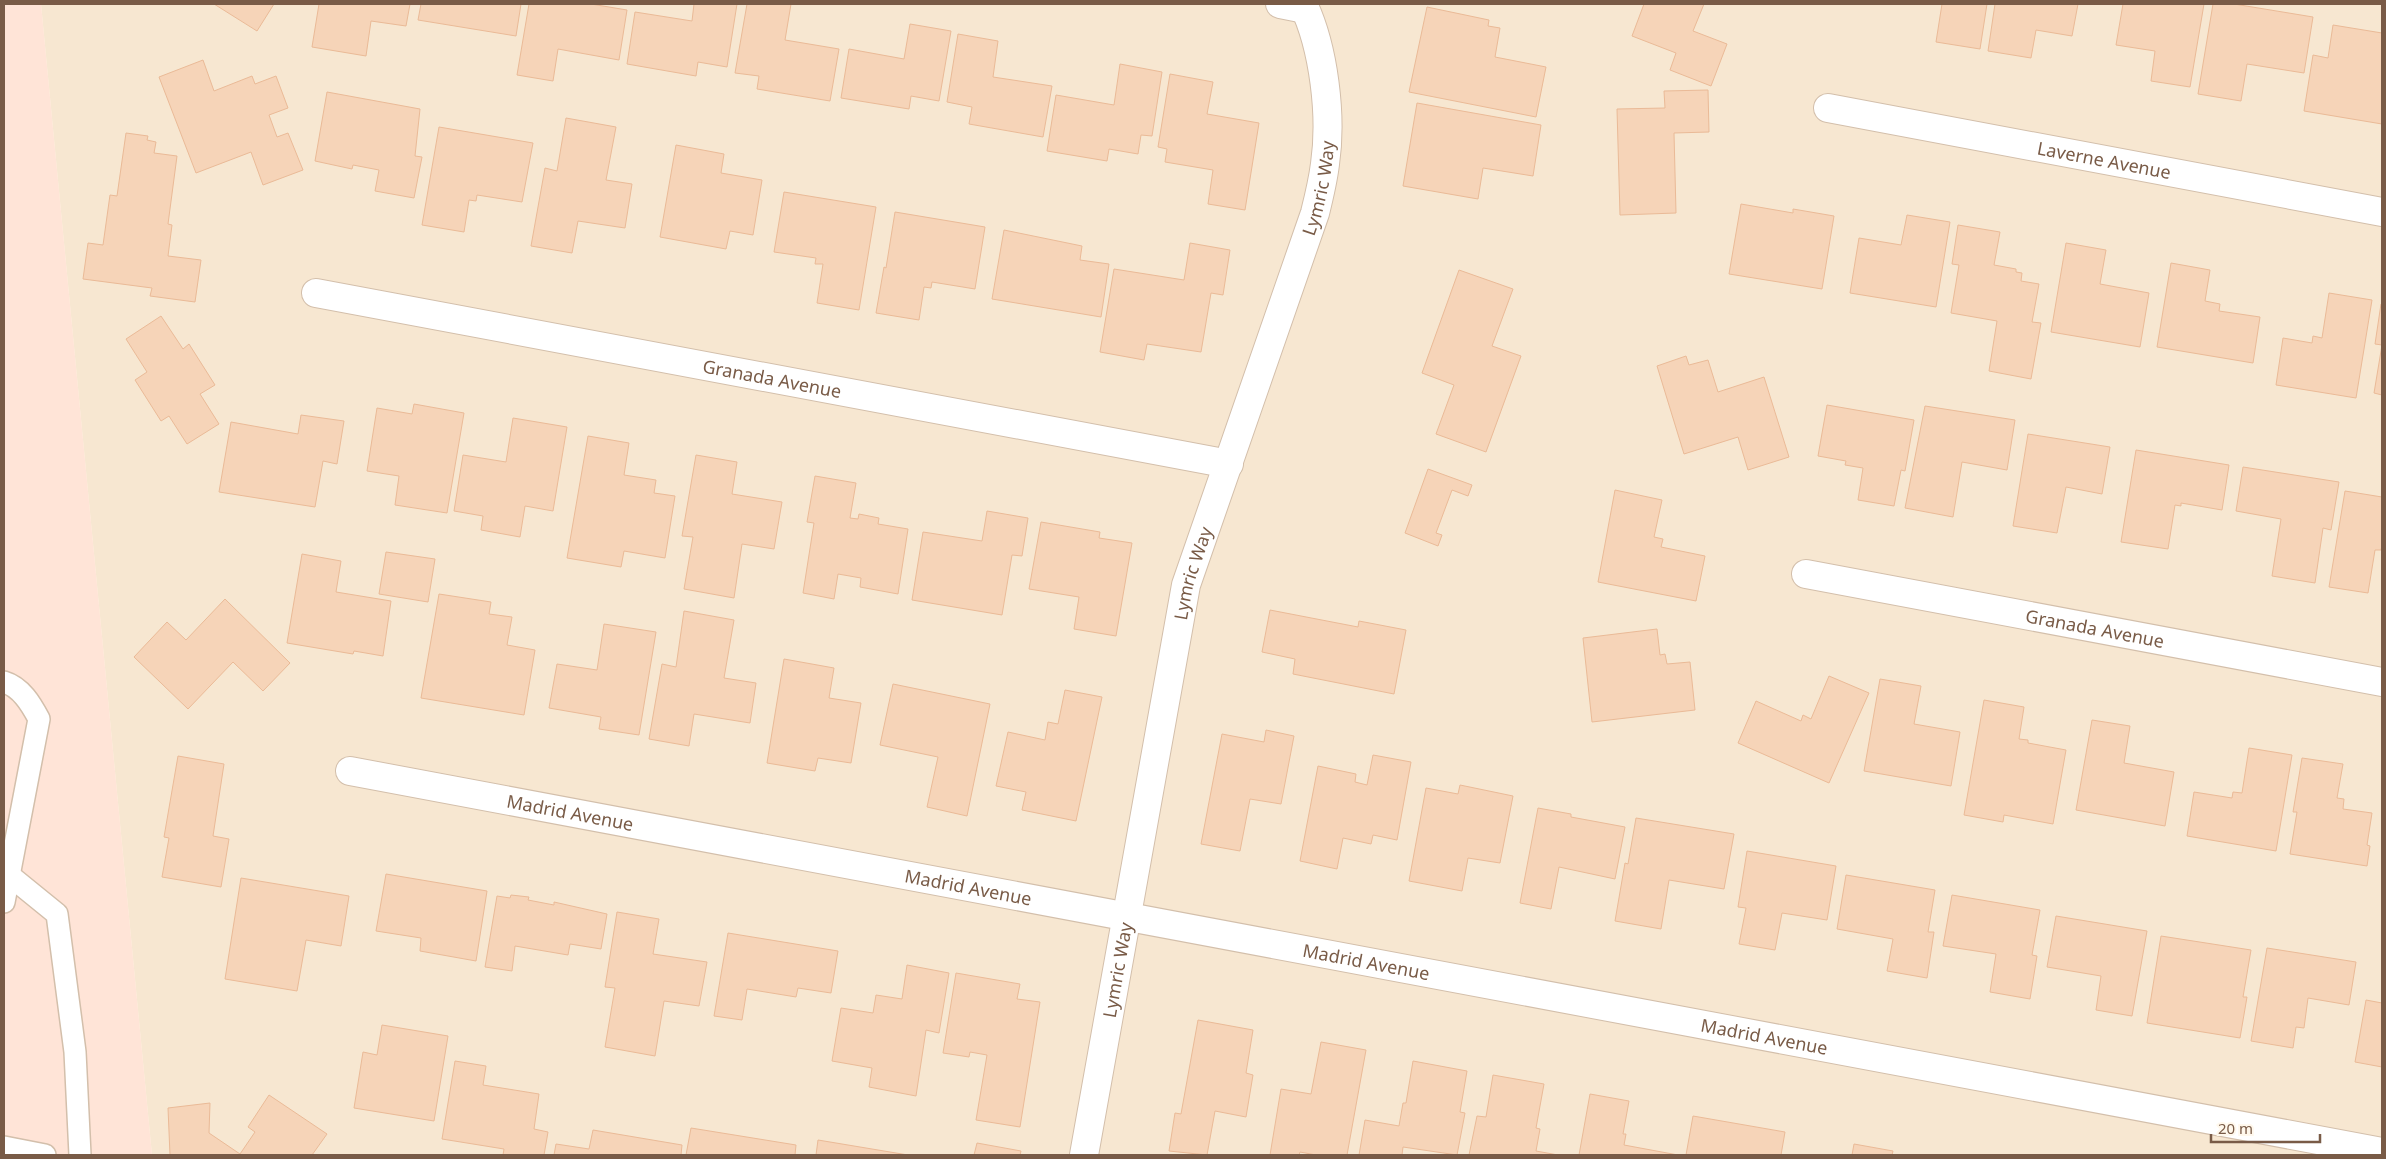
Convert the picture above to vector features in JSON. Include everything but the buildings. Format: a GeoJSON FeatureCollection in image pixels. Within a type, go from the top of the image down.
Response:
{"type":"FeatureCollection","features":[{"type":"Feature","properties":{"kind":"street","name":"Lymric Way"},"geometry":{"type":"LineString","coordinates":[[1084,1155],[1186,585],[1315,213],[1325,163],[1327,117],[1320,60],[1296,5]]}},
{"type":"Feature","properties":{"kind":"street","name":"Laverne Avenue"},"geometry":{"type":"LineString","coordinates":[[1828,108],[2382,212]]}},
{"type":"Feature","properties":{"kind":"street","name":"Granada Avenue"},"geometry":{"type":"LineString","coordinates":[[316,293],[1229,464]]}},
{"type":"Feature","properties":{"kind":"street","name":"Granada Avenue"},"geometry":{"type":"LineString","coordinates":[[1806,574],[2382,682]]}},
{"type":"Feature","properties":{"kind":"street","name":"Madrid Avenue"},"geometry":{"type":"LineString","coordinates":[[350,771],[2382,1152]]}},
{"type":"Feature","properties":{"kind":"lane"},"geometry":{"type":"LineString","coordinates":[[4,682],[12,684],[29,701],[39,719],[4,902]]}},
{"type":"Feature","properties":{"kind":"lane"},"geometry":{"type":"LineString","coordinates":[[9,875],[56,914],[75,1052],[80,1155]]}},
{"type":"Feature","properties":{"kind":"lane"},"geometry":{"type":"LineString","coordinates":[[4,1147],[45,1155]]}},
{"type":"Feature","properties":{"kind":"shaded area"},"geometry":{"type":"Polygon","coordinates":[[[4,4],[41,4],[152,1155],[4,1155],[4,4]]]}},
{"type":"Feature","properties":{"kind":"shaded area"},"geometry":{"type":"Polygon","coordinates":[[[41,4],[2382,4],[2382,1155],[152,1155],[41,4]]]}}]}
